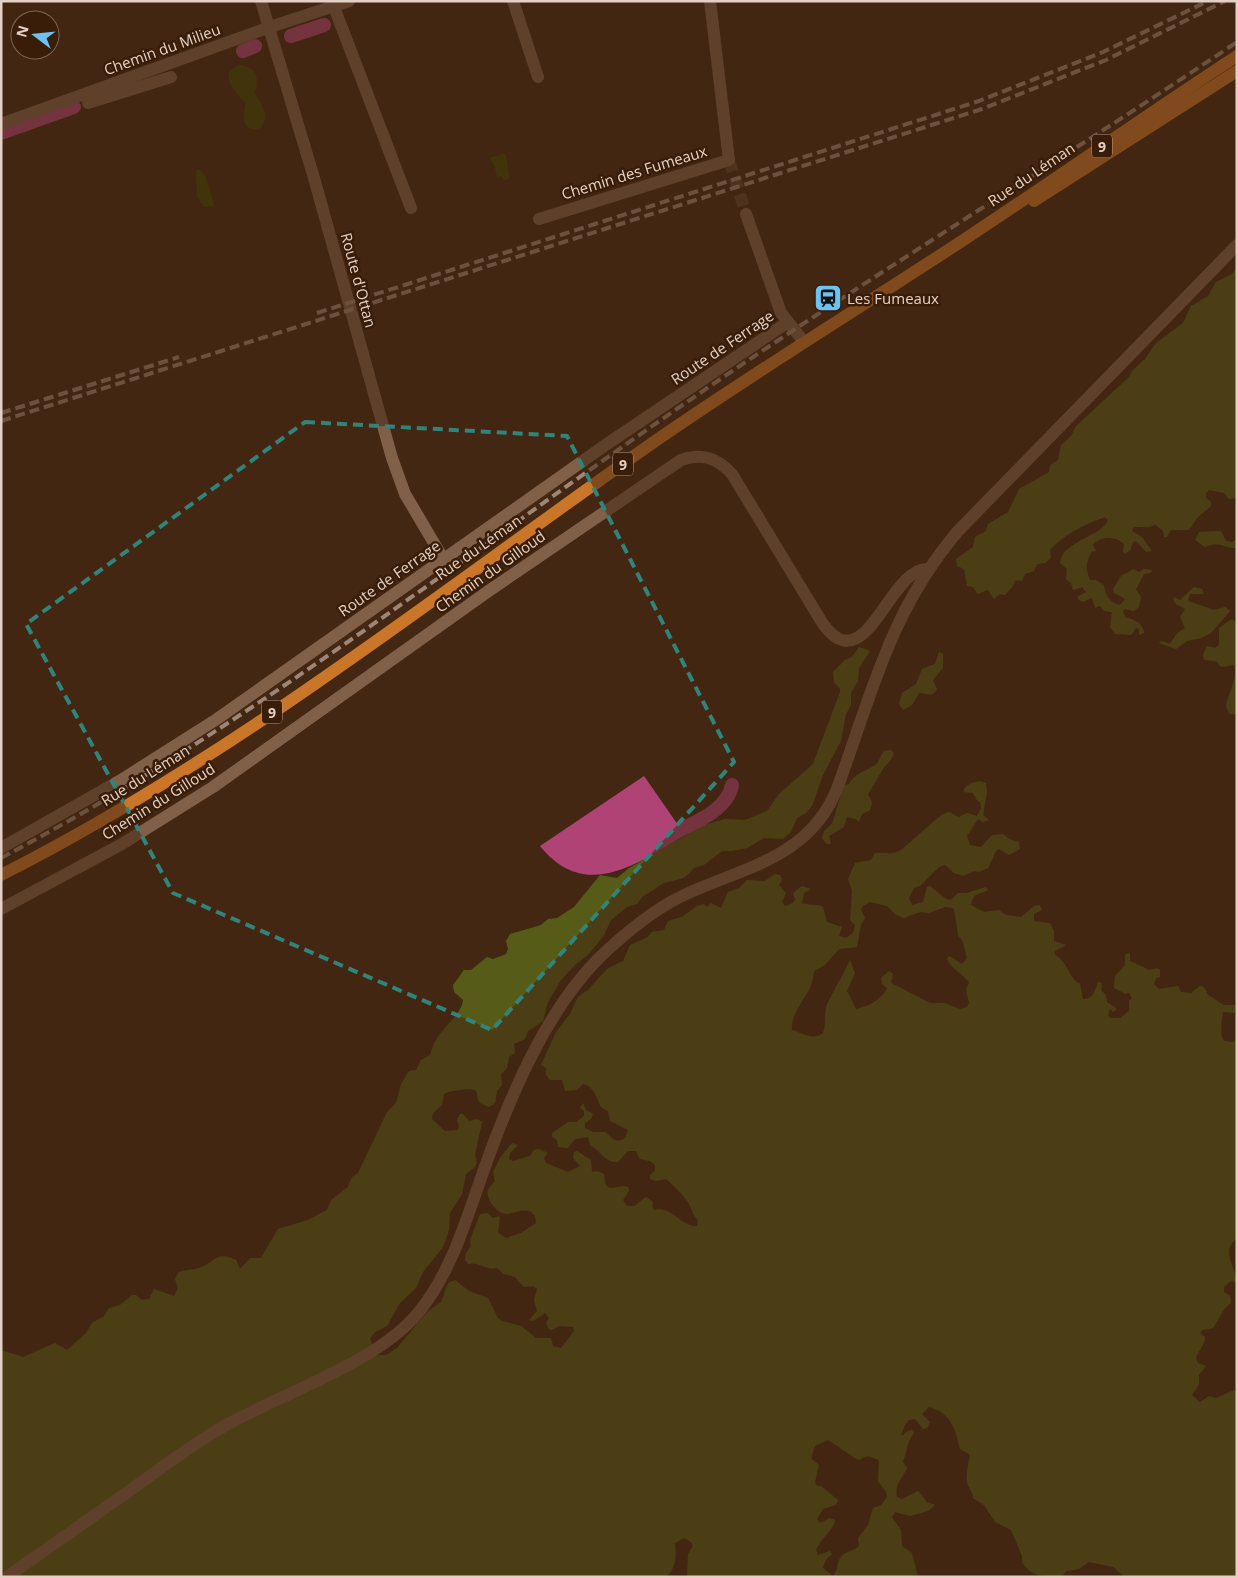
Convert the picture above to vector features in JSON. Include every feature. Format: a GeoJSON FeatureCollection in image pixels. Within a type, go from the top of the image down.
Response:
{"type":"FeatureCollection","features":[{"type":"Feature","properties":{"kind":"main road","name":"Rue du Léman"},"geometry":{"type":"LineString","coordinates":[[1,874],[128,806],[205,757],[358,652],[644,449],[804,342],[968,237],[1237,56]]}},
{"type":"Feature","properties":{"kind":"main road","name":"Rue du Léman"},"geometry":{"type":"LineString","coordinates":[[968,237],[1010,216],[1237,71]]}},
{"type":"Feature","properties":{"kind":"street","name":"Route d'Ottan"},"geometry":{"type":"LineString","coordinates":[[261,1],[317,187],[392,458],[405,494],[444,560]]}},
{"type":"Feature","properties":{"kind":"street","name":"Chemin du Milieu"},"geometry":{"type":"LineString","coordinates":[[1,124],[270,27],[349,1]]}},
{"type":"Feature","properties":{"kind":"street"},"geometry":{"type":"LineString","coordinates":[[513,1],[538,77]]}},
{"type":"Feature","properties":{"kind":"street","name":"Chemin des Fumeaux"},"geometry":{"type":"LineString","coordinates":[[539,219],[729,160],[710,1]]}},
{"type":"Feature","properties":{"kind":"street"},"geometry":{"type":"LineString","coordinates":[[334,7],[411,208]]}},
{"type":"Feature","properties":{"kind":"street"},"geometry":{"type":"LineString","coordinates":[[88,103],[172,77]]}},
{"type":"Feature","properties":{"kind":"street"},"geometry":{"type":"LineString","coordinates":[[746,214],[781,313],[804,342]]}},
{"type":"Feature","properties":{"kind":"street"},"geometry":{"type":"LineString","coordinates":[[7,1577],[128,1491],[228,1424],[384,1344],[417,1314],[433,1291],[450,1259],[509,1106],[544,1036],[568,995],[608,950],[656,911],[692,892],[771,860],[793,846],[815,826],[837,789],[894,630],[928,570],[958,531],[1237,245]]}},
{"type":"Feature","properties":{"kind":"street","name":"Route de Ferrage"},"geometry":{"type":"LineString","coordinates":[[1,848],[121,780],[217,719],[604,446],[788,322]]}},
{"type":"Feature","properties":{"kind":"street","name":"Chemin du Gilloud"},"geometry":{"type":"LineString","coordinates":[[1,909],[122,844],[213,787],[490,590],[681,460],[696,456],[711,458],[732,474],[823,624],[831,633],[839,638],[851,641],[858,638],[908,578],[918,571],[928,570]]}},
{"type":"Feature","properties":{"kind":"highlighted area"},"geometry":{"type":"Polygon","coordinates":[[[305,422],[567,436],[734,762],[492,1030],[173,893],[26,624],[305,422]]]}},
{"type":"Feature","properties":{"kind":"green space"},"geometry":{"type":"Polygon","coordinates":[[[241,65],[254,71],[257,78],[255,93],[265,114],[264,123],[261,128],[255,129],[247,126],[244,118],[246,103],[230,83],[229,72],[241,65]]]}},
{"type":"Feature","properties":{"kind":"green space"},"geometry":{"type":"Polygon","coordinates":[[[505,153],[510,178],[504,180],[502,176],[497,177],[495,167],[490,158],[505,153]]]}},
{"type":"Feature","properties":{"kind":"green space"},"geometry":{"type":"Polygon","coordinates":[[[199,169],[206,177],[214,206],[204,207],[197,197],[196,171],[199,169]]]}},
{"type":"Feature","properties":{"kind":"green space"},"geometry":{"type":"Polygon","coordinates":[[[1237,267],[1237,498],[1229,499],[1224,493],[1209,490],[1206,493],[1206,498],[1211,502],[1211,506],[1197,518],[1189,530],[1171,530],[1167,537],[1164,537],[1163,531],[1156,525],[1134,527],[1132,531],[1142,537],[1152,551],[1146,552],[1136,541],[1133,542],[1130,551],[1125,553],[1123,552],[1124,544],[1121,541],[1108,538],[1100,540],[1093,545],[1096,551],[1091,552],[1087,564],[1090,580],[1096,580],[1104,585],[1109,598],[1120,605],[1125,599],[1114,593],[1113,589],[1121,576],[1133,569],[1139,572],[1144,569],[1152,570],[1151,573],[1144,574],[1136,589],[1141,597],[1139,607],[1134,611],[1124,609],[1123,612],[1126,618],[1135,621],[1143,627],[1144,633],[1139,635],[1139,629],[1136,628],[1131,635],[1115,634],[1110,627],[1112,612],[1104,611],[1100,606],[1095,608],[1092,598],[1083,602],[1078,599],[1077,597],[1086,592],[1082,587],[1073,590],[1071,583],[1066,579],[1067,569],[1060,563],[1062,555],[1068,549],[1105,526],[1108,520],[1105,517],[1083,526],[1061,539],[1050,550],[1051,558],[1045,563],[1037,564],[1034,571],[1025,574],[1022,581],[1015,580],[1013,586],[1005,595],[1000,594],[994,599],[988,590],[978,594],[973,587],[967,586],[964,569],[957,566],[956,559],[973,547],[975,537],[986,531],[988,524],[1008,512],[1019,489],[1049,472],[1050,465],[1058,460],[1061,445],[1071,436],[1076,426],[1129,377],[1156,343],[1183,323],[1191,306],[1208,296],[1216,282],[1232,274],[1237,267]]]}},
{"type":"Feature","properties":{"kind":"green space"},"geometry":{"type":"Polygon","coordinates":[[[1221,531],[1226,541],[1232,542],[1237,539],[1237,548],[1217,544],[1205,547],[1195,540],[1199,532],[1221,531]]]}},
{"type":"Feature","properties":{"kind":"green space"},"geometry":{"type":"Polygon","coordinates":[[[1194,587],[1202,589],[1204,594],[1190,594],[1188,601],[1214,610],[1225,607],[1230,611],[1211,633],[1201,638],[1187,641],[1176,649],[1159,643],[1161,641],[1170,644],[1177,633],[1185,628],[1180,617],[1185,609],[1176,604],[1173,599],[1175,597],[1180,600],[1194,587]]]}},
{"type":"Feature","properties":{"kind":"green space"},"geometry":{"type":"Polygon","coordinates":[[[1232,619],[1237,622],[1237,714],[1230,714],[1226,707],[1234,681],[1234,665],[1221,667],[1216,661],[1204,660],[1203,655],[1207,646],[1215,648],[1219,645],[1219,628],[1232,619]]]}},
{"type":"Feature","properties":{"kind":"green space"},"geometry":{"type":"Polygon","coordinates":[[[859,647],[870,651],[859,668],[858,681],[851,693],[851,705],[846,714],[841,741],[823,775],[812,806],[806,813],[797,818],[791,832],[783,839],[764,838],[747,848],[722,851],[704,865],[694,868],[684,878],[664,883],[642,897],[637,904],[627,907],[611,920],[604,935],[588,955],[561,980],[548,1002],[543,1021],[528,1031],[525,1039],[514,1044],[515,1053],[509,1057],[507,1068],[501,1074],[502,1085],[497,1091],[495,1103],[489,1107],[480,1103],[476,1091],[470,1089],[444,1094],[442,1105],[433,1113],[432,1119],[445,1131],[458,1130],[457,1120],[460,1114],[463,1114],[469,1121],[477,1119],[482,1122],[475,1155],[477,1163],[466,1174],[462,1194],[450,1213],[449,1230],[443,1247],[423,1272],[416,1288],[400,1303],[387,1326],[375,1332],[370,1339],[377,1355],[386,1355],[397,1348],[427,1312],[441,1302],[448,1283],[455,1280],[469,1291],[488,1298],[498,1318],[502,1321],[521,1326],[536,1338],[551,1338],[553,1346],[561,1348],[574,1331],[573,1327],[559,1326],[551,1330],[546,1323],[549,1318],[545,1313],[533,1321],[529,1320],[537,1311],[534,1300],[537,1289],[534,1286],[524,1287],[515,1277],[504,1274],[497,1268],[493,1269],[472,1263],[468,1264],[465,1260],[480,1214],[487,1213],[493,1218],[499,1216],[498,1233],[506,1238],[521,1233],[536,1223],[535,1216],[530,1211],[503,1213],[496,1209],[488,1197],[488,1190],[495,1181],[493,1172],[500,1158],[512,1143],[518,1145],[510,1153],[509,1159],[513,1161],[530,1156],[534,1150],[539,1149],[548,1153],[544,1158],[546,1163],[568,1172],[580,1166],[573,1158],[574,1152],[577,1151],[591,1160],[592,1172],[597,1171],[604,1174],[607,1186],[612,1188],[628,1187],[629,1191],[623,1200],[627,1206],[634,1206],[646,1197],[653,1202],[654,1210],[666,1211],[686,1223],[697,1226],[698,1220],[686,1199],[666,1179],[656,1181],[650,1179],[650,1175],[655,1171],[655,1165],[650,1161],[640,1159],[636,1151],[628,1151],[618,1162],[614,1162],[606,1159],[591,1146],[588,1137],[575,1139],[568,1148],[558,1147],[557,1140],[552,1137],[552,1133],[568,1122],[576,1122],[584,1116],[584,1111],[580,1108],[583,1103],[586,1110],[593,1114],[591,1119],[585,1123],[585,1128],[593,1132],[606,1132],[617,1141],[625,1138],[628,1130],[610,1121],[608,1111],[601,1107],[594,1092],[589,1087],[583,1084],[577,1090],[565,1091],[562,1080],[550,1080],[546,1075],[546,1068],[541,1065],[556,1032],[570,1014],[578,997],[588,990],[607,969],[623,961],[630,945],[648,937],[652,932],[664,930],[668,921],[682,917],[697,906],[704,904],[707,907],[711,903],[721,908],[728,892],[739,888],[747,880],[765,881],[775,874],[780,875],[782,879],[779,885],[786,893],[782,902],[785,906],[793,903],[795,900],[793,893],[802,886],[811,889],[804,893],[802,903],[823,907],[827,922],[842,927],[839,936],[846,938],[853,933],[855,925],[850,920],[852,890],[848,879],[855,863],[871,860],[875,853],[899,851],[945,813],[949,812],[959,817],[967,813],[977,816],[981,808],[980,802],[973,793],[964,792],[964,789],[974,782],[980,781],[986,783],[987,792],[983,815],[989,820],[983,822],[978,819],[967,836],[970,845],[981,847],[992,835],[1003,834],[1009,839],[1019,842],[1020,849],[1009,855],[999,849],[996,851],[988,868],[979,872],[974,871],[964,876],[954,873],[945,865],[939,867],[920,886],[914,888],[909,898],[912,905],[923,902],[927,887],[930,886],[946,899],[951,900],[958,893],[967,893],[986,887],[988,890],[977,894],[973,898],[971,905],[984,912],[999,910],[1006,915],[1021,917],[1034,906],[1040,905],[1042,910],[1034,914],[1034,921],[1050,923],[1054,931],[1054,941],[1066,945],[1055,951],[1055,955],[1063,961],[1073,978],[1080,984],[1083,999],[1092,996],[1098,982],[1102,983],[1101,990],[1106,995],[1107,1002],[1117,1009],[1113,1012],[1110,1009],[1108,1015],[1110,1018],[1120,1018],[1129,1011],[1129,1001],[1132,998],[1129,993],[1126,994],[1114,988],[1115,976],[1125,965],[1125,955],[1128,953],[1130,954],[1130,961],[1149,970],[1157,968],[1160,970],[1160,977],[1156,978],[1154,984],[1159,989],[1178,986],[1181,992],[1191,993],[1200,986],[1204,987],[1208,995],[1224,1005],[1236,1005],[1235,1013],[1223,1012],[1221,1031],[1224,1041],[1233,1042],[1237,1039],[1237,1239],[1229,1248],[1229,1254],[1237,1283],[1231,1281],[1224,1287],[1224,1292],[1230,1296],[1231,1303],[1225,1308],[1213,1328],[1203,1330],[1200,1333],[1205,1337],[1205,1340],[1196,1359],[1198,1363],[1206,1366],[1199,1375],[1199,1384],[1192,1395],[1200,1402],[1209,1396],[1216,1398],[1234,1390],[1237,1392],[1237,1577],[1125,1577],[1113,1567],[1089,1562],[1079,1569],[1066,1571],[1062,1577],[1039,1575],[1030,1571],[1022,1562],[1022,1556],[1011,1530],[995,1522],[984,1505],[973,1498],[967,1480],[970,1457],[969,1454],[960,1449],[951,1422],[942,1413],[929,1407],[922,1414],[930,1422],[927,1428],[923,1429],[915,1419],[909,1420],[901,1435],[912,1430],[914,1433],[909,1441],[903,1462],[907,1468],[896,1492],[897,1497],[902,1499],[918,1491],[927,1502],[935,1505],[928,1511],[910,1516],[895,1512],[892,1517],[901,1530],[902,1546],[912,1553],[918,1577],[687,1577],[688,1554],[693,1546],[691,1542],[684,1538],[675,1543],[674,1566],[665,1577],[1,1577],[1,1350],[23,1357],[55,1343],[67,1350],[86,1333],[92,1323],[104,1316],[109,1308],[120,1305],[132,1295],[136,1295],[142,1300],[149,1299],[154,1289],[174,1296],[178,1288],[175,1279],[179,1272],[205,1266],[216,1258],[224,1256],[236,1260],[240,1269],[250,1258],[261,1258],[278,1229],[308,1220],[327,1210],[331,1200],[348,1187],[352,1177],[358,1173],[387,1112],[396,1103],[401,1084],[409,1071],[416,1070],[421,1060],[430,1055],[439,1035],[462,1005],[463,1000],[454,992],[453,985],[464,970],[471,970],[487,957],[493,959],[506,954],[508,949],[506,941],[510,934],[541,925],[548,919],[557,918],[574,907],[600,875],[617,878],[629,868],[704,825],[725,819],[745,820],[767,811],[779,794],[813,764],[840,692],[840,689],[834,682],[833,672],[845,660],[852,657],[859,647]],[[870,902],[863,906],[861,910],[865,918],[861,925],[857,947],[839,949],[825,965],[814,971],[810,988],[793,1020],[792,1030],[812,1036],[823,1033],[828,1002],[850,960],[855,973],[847,991],[856,1009],[869,1005],[882,996],[887,988],[882,984],[881,978],[889,971],[893,974],[891,982],[893,984],[930,1003],[944,1003],[960,1009],[967,1007],[969,1003],[966,990],[969,982],[951,966],[947,959],[949,956],[962,964],[967,958],[963,942],[958,935],[953,908],[945,907],[929,913],[920,912],[904,918],[896,915],[887,906],[870,902]],[[828,1440],[815,1446],[811,1458],[819,1465],[815,1482],[817,1486],[821,1486],[838,1500],[836,1505],[823,1509],[817,1519],[820,1523],[830,1518],[835,1520],[816,1550],[818,1555],[830,1551],[832,1554],[825,1561],[823,1568],[833,1576],[839,1559],[847,1552],[859,1546],[858,1538],[868,1525],[873,1508],[881,1505],[887,1497],[886,1492],[878,1481],[879,1460],[868,1456],[858,1460],[828,1440]]]}},
{"type":"Feature","properties":{"kind":"green space"},"geometry":{"type":"Polygon","coordinates":[[[939,652],[943,654],[943,668],[933,680],[937,689],[931,694],[919,693],[912,705],[903,710],[899,704],[902,693],[916,684],[922,669],[935,664],[939,652]]]}},
{"type":"Feature","properties":{"kind":"green space"},"geometry":{"type":"Polygon","coordinates":[[[891,750],[894,753],[892,758],[868,794],[872,803],[870,810],[862,814],[859,822],[856,819],[847,817],[844,827],[829,836],[831,844],[827,844],[822,838],[824,831],[832,824],[844,785],[849,784],[856,776],[875,765],[884,751],[891,750]]]}},
{"type":"Feature","properties":{"kind":"shaded area"},"geometry":{"type":"Polygon","coordinates":[[[644,776],[685,835],[630,866],[593,875],[575,872],[557,863],[540,846],[644,776]]]}},
{"type":"Feature","properties":{"kind":"waterway"},"geometry":{"type":"LineString","coordinates":[[291,36],[324,25]]}},
{"type":"Feature","properties":{"kind":"waterway"},"geometry":{"type":"LineString","coordinates":[[243,51],[255,46]]}},
{"type":"Feature","properties":{"kind":"waterway"},"geometry":{"type":"LineString","coordinates":[[1,133],[74,107]]}},
{"type":"Feature","properties":{"kind":"waterway"},"geometry":{"type":"LineString","coordinates":[[664,838],[714,811],[729,795],[732,785]]}},
{"type":"Feature","properties":{"kind":"tunnel"},"geometry":{"type":"LineString","coordinates":[[729,160],[746,214]]}},
{"type":"Feature","properties":{"kind":"railway"},"geometry":{"type":"LineString","coordinates":[[317,313],[979,101],[1103,52],[1208,1]]}},
{"type":"Feature","properties":{"kind":"railway"},"geometry":{"type":"LineString","coordinates":[[1,421],[982,109],[1106,60],[1225,1]]}},
{"type":"Feature","properties":{"kind":"railway"},"geometry":{"type":"LineString","coordinates":[[1,858],[87,810],[172,759],[254,706],[729,373],[1237,42]]}},
{"type":"Feature","properties":{"kind":"railway"},"geometry":{"type":"LineString","coordinates":[[1,413],[179,357]]}},
{"type":"Feature","properties":{"kind":"place","name":"Les Fumeaux"},"geometry":{"type":"Point","coordinates":[828,298]}}]}
